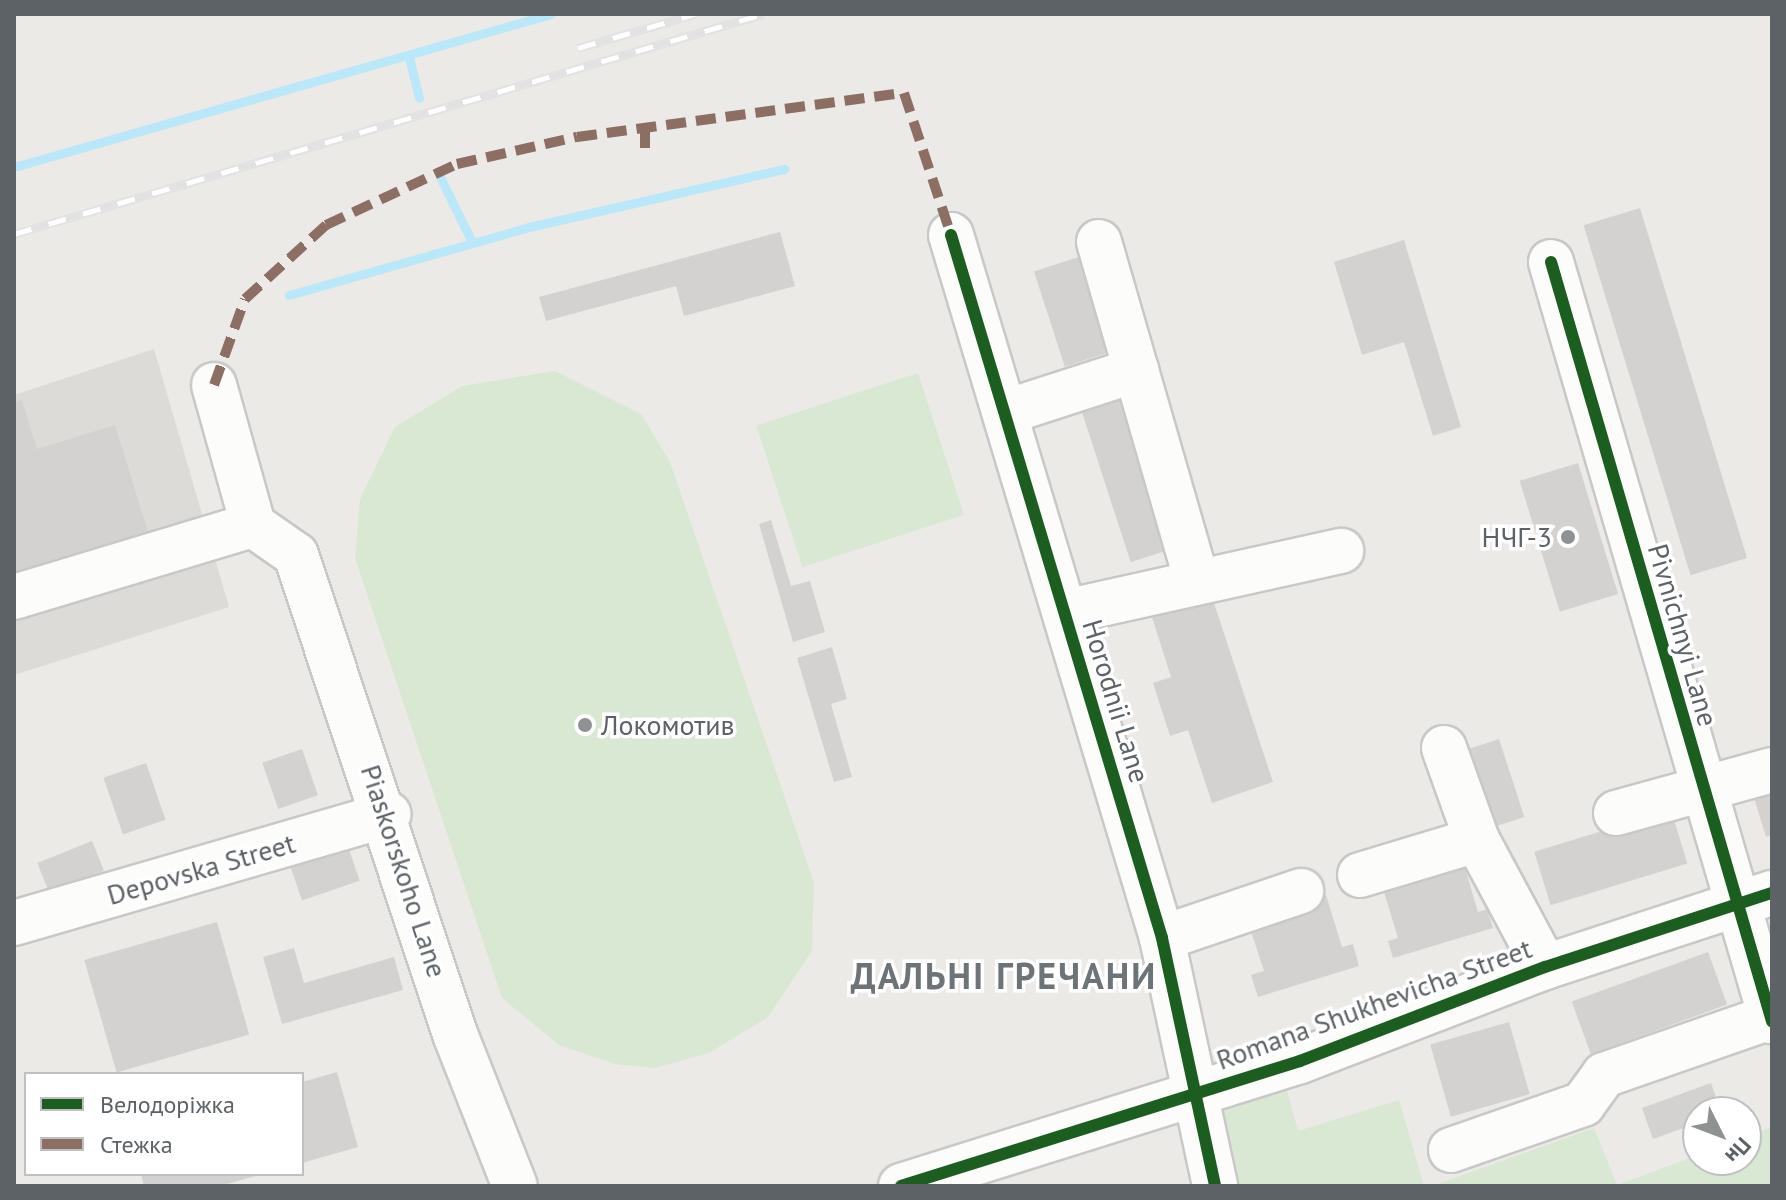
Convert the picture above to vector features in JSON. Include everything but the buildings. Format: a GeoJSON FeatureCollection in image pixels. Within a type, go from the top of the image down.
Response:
{"type":"FeatureCollection","features":[{"type":"Feature","properties":{"kind":"street","name":"Horodnii Lane"},"geometry":{"type":"LineString","coordinates":[[951,235],[1162,938],[1192,1095],[1215,1186]]}},
{"type":"Feature","properties":{"kind":"street"},"geometry":{"type":"LineString","coordinates":[[1099,242],[1197,581]]}},
{"type":"Feature","properties":{"kind":"street","name":"Pivnichnyi Lane"},"geometry":{"type":"LineString","coordinates":[[1551,262],[1702,789],[1755,898],[1771,1019]]}},
{"type":"Feature","properties":{"kind":"street"},"geometry":{"type":"LineString","coordinates":[[1006,412],[1136,370]]}},
{"type":"Feature","properties":{"kind":"street"},"geometry":{"type":"LineString","coordinates":[[14,597],[253,525],[214,385]]}},
{"type":"Feature","properties":{"kind":"street","name":"Piaskorskoho Lane"},"geometry":{"type":"LineString","coordinates":[[253,525],[296,555],[388,814],[455,1034],[515,1186]]}},
{"type":"Feature","properties":{"kind":"street"},"geometry":{"type":"LineString","coordinates":[[1065,612],[1341,551]]}},
{"type":"Feature","properties":{"kind":"street"},"geometry":{"type":"LineString","coordinates":[[1444,748],[1477,840],[1545,967]]}},
{"type":"Feature","properties":{"kind":"street"},"geometry":{"type":"LineString","coordinates":[[1616,813],[1772,770]]}},
{"type":"Feature","properties":{"kind":"street","name":"Depovska Street"},"geometry":{"type":"LineString","coordinates":[[14,923],[388,814]]}},
{"type":"Feature","properties":{"kind":"street"},"geometry":{"type":"LineString","coordinates":[[1360,875],[1477,840]]}},
{"type":"Feature","properties":{"kind":"street"},"geometry":{"type":"LineString","coordinates":[[1162,938],[1301,891]]}},
{"type":"Feature","properties":{"kind":"street","name":"Romana Shukhevicha Street"},"geometry":{"type":"LineString","coordinates":[[901,1186],[1192,1095],[1545,967],[1755,898]]}},
{"type":"Feature","properties":{"kind":"street"},"geometry":{"type":"LineString","coordinates":[[1451,1150],[1583,1104],[1604,1075],[1771,1019]]}},
{"type":"Feature","properties":{"kind":"shaded area"},"geometry":{"type":"Polygon","coordinates":[[[154,349],[229,607],[14,675],[14,395],[154,349]]]}},
{"type":"Feature","properties":{"kind":"green space","name":"Локомотив"},"geometry":{"type":"Polygon","coordinates":[[[555,371],[641,414],[670,462],[814,883],[812,951],[768,1017],[709,1053],[655,1068],[615,1064],[559,1045],[502,998],[355,558],[360,499],[395,427],[462,386],[555,371]]]}},
{"type":"Feature","properties":{"kind":"green space"},"geometry":{"type":"Polygon","coordinates":[[[918,373],[964,515],[802,567],[756,426],[918,373]]]}},
{"type":"Feature","properties":{"kind":"green space"},"geometry":{"type":"Polygon","coordinates":[[[1284,1080],[1298,1131],[1399,1100],[1424,1186],[1229,1186],[1208,1104],[1284,1080]]]}},
{"type":"Feature","properties":{"kind":"green space"},"geometry":{"type":"Polygon","coordinates":[[[1772,1127],[1772,1186],[1432,1186],[1594,1128],[1617,1185],[1682,1161],[1682,1176],[1762,1176],[1762,1131],[1772,1127]]]}},
{"type":"Feature","properties":{"kind":"waterway"},"geometry":{"type":"LineString","coordinates":[[14,167],[551,14]]}},
{"type":"Feature","properties":{"kind":"waterway"},"geometry":{"type":"LineString","coordinates":[[409,57],[419,98]]}},
{"type":"Feature","properties":{"kind":"waterway"},"geometry":{"type":"LineString","coordinates":[[289,295],[529,227],[784,169]]}},
{"type":"Feature","properties":{"kind":"waterway"},"geometry":{"type":"LineString","coordinates":[[441,179],[472,242]]}},
{"type":"Feature","properties":{"kind":"railway"},"geometry":{"type":"LineString","coordinates":[[578,48],[695,14]]}},
{"type":"Feature","properties":{"kind":"railway"},"geometry":{"type":"LineString","coordinates":[[14,234],[763,14]]}},
{"type":"Feature","properties":{"kind":"marked path"},"geometry":{"type":"LineString","coordinates":[[214,385],[245,299],[326,225],[457,164],[577,137],[904,93],[951,235]]}},
{"type":"Feature","properties":{"kind":"marked path"},"geometry":{"type":"LineString","coordinates":[[645,125],[645,148]]}},
{"type":"Feature","properties":{"kind":"cycle path"},"geometry":{"type":"LineString","coordinates":[[951,235],[1162,938],[1215,1186]]}},
{"type":"Feature","properties":{"kind":"cycle path"},"geometry":{"type":"LineString","coordinates":[[1551,262],[1772,1021]]}},
{"type":"Feature","properties":{"kind":"cycle path"},"geometry":{"type":"LineString","coordinates":[[901,1186],[1300,1061],[1545,967],[1772,893]]}},
{"type":"Feature","properties":{"kind":"place","name":"НЧГ-3"},"geometry":{"type":"Point","coordinates":[1568,537]}},
{"type":"Feature","properties":{"kind":"place","name":"Локомотив"},"geometry":{"type":"Point","coordinates":[585,725]}},
{"type":"Feature","properties":{"kind":"district","name":"ДАЛЬНІ ГРЕЧАНИ"},"geometry":{"type":"Point","coordinates":[1004,976]}}]}
